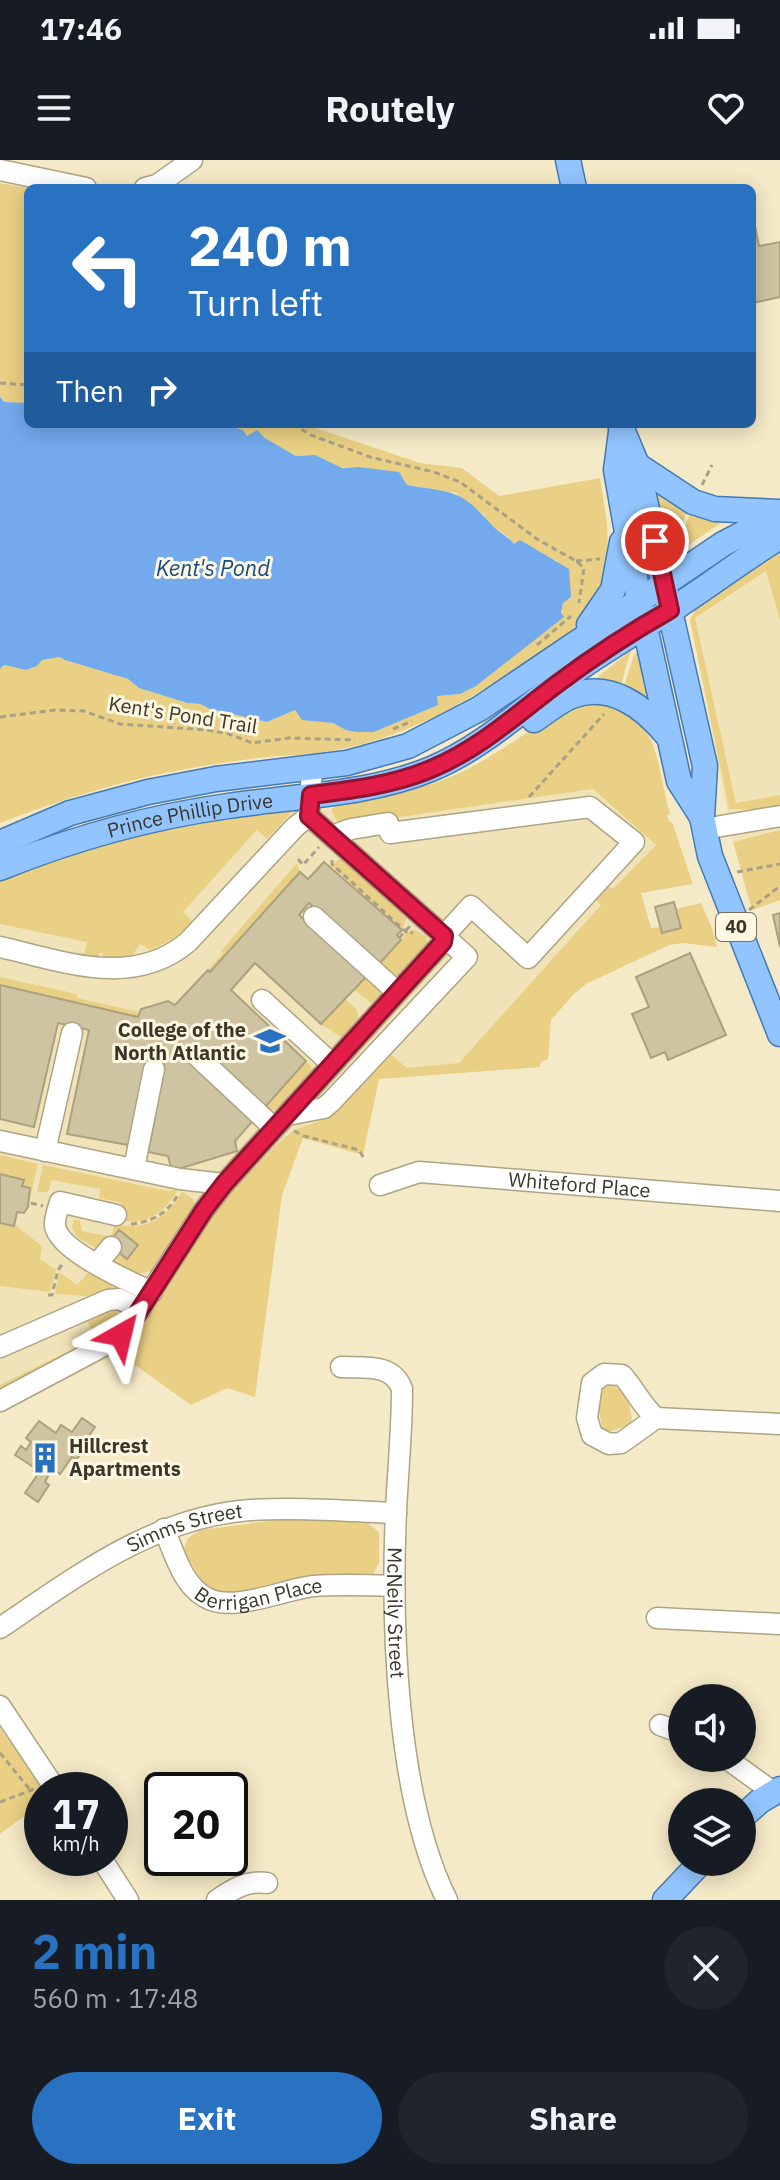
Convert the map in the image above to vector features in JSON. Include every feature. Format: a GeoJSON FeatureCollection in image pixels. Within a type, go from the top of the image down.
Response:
{"type":"FeatureCollection","features":[{"type":"Feature","properties":{"kind":"main road"},"geometry":{"type":"LineString","coordinates":[[568,160],[573,184]]}},
{"type":"Feature","properties":{"kind":"main road","name":"40"},"geometry":{"type":"LineString","coordinates":[[621,428],[637,465],[705,766],[703,823],[710,856],[727,906],[772,992],[780,1034]]}},
{"type":"Feature","properties":{"kind":"main road","name":"40"},"geometry":{"type":"LineString","coordinates":[[621,428],[616,470],[639,600],[679,781],[703,823]]}},
{"type":"Feature","properties":{"kind":"main road"},"geometry":{"type":"LineString","coordinates":[[637,465],[693,502],[715,509],[780,513]]}},
{"type":"Feature","properties":{"kind":"main road","name":"Prince Phillip Drive"},"geometry":{"type":"LineString","coordinates":[[0,843],[70,813],[148,792],[216,779],[312,769],[369,759],[443,730],[664,583],[748,529],[780,513]]}},
{"type":"Feature","properties":{"kind":"main road"},"geometry":{"type":"LineString","coordinates":[[578,640],[613,590],[624,521]]}},
{"type":"Feature","properties":{"kind":"main road","name":"Prince Phillip Drive"},"geometry":{"type":"LineString","coordinates":[[0,868],[87,836],[157,818],[310,805],[429,770],[472,748],[557,684],[780,537]]}},
{"type":"Feature","properties":{"kind":"main road"},"geometry":{"type":"LineString","coordinates":[[472,748],[492,748],[573,696],[598,691],[631,701],[655,721],[668,737]]}},
{"type":"Feature","properties":{"kind":"main road"},"geometry":{"type":"LineString","coordinates":[[756,1806],[778,1788]]}},
{"type":"Feature","properties":{"kind":"main road"},"geometry":{"type":"LineString","coordinates":[[665,1900],[688,1876]]}},
{"type":"Feature","properties":{"kind":"street"},"geometry":{"type":"LineString","coordinates":[[158,184],[192,160]]}},
{"type":"Feature","properties":{"kind":"street"},"geometry":{"type":"LineString","coordinates":[[8,167],[71,184]]}},
{"type":"Feature","properties":{"kind":"street"},"geometry":{"type":"LineString","coordinates":[[0,947],[108,970],[128,969],[169,956],[188,942],[295,827],[310,805],[312,769]]}},
{"type":"Feature","properties":{"kind":"street"},"geometry":{"type":"LineString","coordinates":[[281,1122],[324,1108],[331,1102],[467,957],[332,836],[310,805]]}},
{"type":"Feature","properties":{"kind":"street"},"geometry":{"type":"LineString","coordinates":[[0,1401],[109,1343],[128,1327],[224,1184],[443,942],[444,936],[471,906],[528,958],[634,842],[590,807],[390,833],[388,823],[351,829],[332,836]]}},
{"type":"Feature","properties":{"kind":"street"},"geometry":{"type":"LineString","coordinates":[[703,823],[780,816]]}},
{"type":"Feature","properties":{"kind":"street"},"geometry":{"type":"LineString","coordinates":[[314,917],[397,992]]}},
{"type":"Feature","properties":{"kind":"street"},"geometry":{"type":"LineString","coordinates":[[262,1000],[332,1064]]}},
{"type":"Feature","properties":{"kind":"street"},"geometry":{"type":"LineString","coordinates":[[45,1151],[71,1033]]}},
{"type":"Feature","properties":{"kind":"street"},"geometry":{"type":"LineString","coordinates":[[197,1056],[281,1122]]}},
{"type":"Feature","properties":{"kind":"street"},"geometry":{"type":"LineString","coordinates":[[134,1168],[154,1069]]}},
{"type":"Feature","properties":{"kind":"street"},"geometry":{"type":"LineString","coordinates":[[0,1141],[180,1179],[224,1184]]}},
{"type":"Feature","properties":{"kind":"street","name":"Whiteford Place"},"geometry":{"type":"LineString","coordinates":[[380,1185],[419,1172],[780,1201]]}},
{"type":"Feature","properties":{"kind":"street"},"geometry":{"type":"LineString","coordinates":[[116,1215],[60,1202],[55,1227],[74,1249],[146,1300]]}},
{"type":"Feature","properties":{"kind":"street"},"geometry":{"type":"LineString","coordinates":[[97,1264],[111,1247]]}},
{"type":"Feature","properties":{"kind":"street"},"geometry":{"type":"LineString","coordinates":[[0,1347],[108,1300],[146,1300]]}},
{"type":"Feature","properties":{"kind":"street","name":"McNeily Street"},"geometry":{"type":"LineString","coordinates":[[341,1367],[385,1370],[394,1374],[399,1381],[402,1401],[394,1586],[403,1720],[413,1795],[431,1859],[447,1900]]}},
{"type":"Feature","properties":{"kind":"street"},"geometry":{"type":"LineString","coordinates":[[656,1418],[780,1424]]}},
{"type":"Feature","properties":{"kind":"street","name":"Simms Street"},"geometry":{"type":"LineString","coordinates":[[0,1628],[94,1565],[164,1529],[248,1510],[342,1509],[396,1513]]}},
{"type":"Feature","properties":{"kind":"street","name":"Berrigan Place"},"geometry":{"type":"LineString","coordinates":[[164,1529],[188,1581],[203,1597],[213,1601],[235,1603],[314,1586],[394,1586]]}},
{"type":"Feature","properties":{"kind":"street"},"geometry":{"type":"LineString","coordinates":[[657,1618],[780,1624]]}},
{"type":"Feature","properties":{"kind":"street"},"geometry":{"type":"LineString","coordinates":[[0,1706],[40,1772]]}},
{"type":"Feature","properties":{"kind":"street"},"geometry":{"type":"LineString","coordinates":[[660,1725],[668,1728]]}},
{"type":"Feature","properties":{"kind":"street"},"geometry":{"type":"LineString","coordinates":[[750,1772],[778,1788]]}},
{"type":"Feature","properties":{"kind":"street"},"geometry":{"type":"LineString","coordinates":[[113,1876],[128,1900]]}},
{"type":"Feature","properties":{"kind":"street"},"geometry":{"type":"LineString","coordinates":[[217,1900],[242,1885],[255,1881],[267,1883]]}},
{"type":"Feature","properties":{"kind":"path"},"geometry":{"type":"LineString","coordinates":[[0,383],[24,385]]}},
{"type":"Feature","properties":{"kind":"path"},"geometry":{"type":"LineString","coordinates":[[300,428],[370,457],[434,472],[460,482],[537,539],[584,568],[579,603],[574,614],[534,647]]}},
{"type":"Feature","properties":{"kind":"path"},"geometry":{"type":"LineString","coordinates":[[697,496],[712,465]]}},
{"type":"Feature","properties":{"kind":"path"},"geometry":{"type":"LineString","coordinates":[[576,561],[611,558]]}},
{"type":"Feature","properties":{"kind":"path","name":"Kent's Pond Trail"},"geometry":{"type":"LineString","coordinates":[[0,717],[55,710],[84,711],[120,724],[207,730],[252,743],[289,738],[358,740]]}},
{"type":"Feature","properties":{"kind":"path"},"geometry":{"type":"LineString","coordinates":[[529,814],[529,797],[605,713]]}},
{"type":"Feature","properties":{"kind":"path"},"geometry":{"type":"LineString","coordinates":[[392,729],[419,718]]}},
{"type":"Feature","properties":{"kind":"path"},"geometry":{"type":"LineString","coordinates":[[298,859],[303,865],[319,847],[332,859],[332,864],[405,931]]}},
{"type":"Feature","properties":{"kind":"path"},"geometry":{"type":"LineString","coordinates":[[328,864],[332,859]]}},
{"type":"Feature","properties":{"kind":"path"},"geometry":{"type":"LineString","coordinates":[[737,872],[780,864]]}},
{"type":"Feature","properties":{"kind":"path"},"geometry":{"type":"LineString","coordinates":[[749,910],[780,886]]}},
{"type":"Feature","properties":{"kind":"path"},"geometry":{"type":"LineString","coordinates":[[304,1136],[359,1150],[365,1160]]}},
{"type":"Feature","properties":{"kind":"path"},"geometry":{"type":"LineString","coordinates":[[116,1215],[119,1222],[128,1224],[155,1219],[174,1202],[181,1189]]}},
{"type":"Feature","properties":{"kind":"path"},"geometry":{"type":"LineString","coordinates":[[48,1295],[52,1295],[58,1270],[74,1249]]}},
{"type":"Feature","properties":{"kind":"path"},"geometry":{"type":"LineString","coordinates":[[0,1753],[24,1782]]}},
{"type":"Feature","properties":{"kind":"path"},"geometry":{"type":"LineString","coordinates":[[0,1802],[24,1793]]}},
{"type":"Feature","properties":{"kind":"shaded area"},"geometry":{"type":"Polygon","coordinates":[[[0,183],[24,187],[24,403],[4,402],[0,397],[0,183]]]}},
{"type":"Feature","properties":{"kind":"shaded area"},"geometry":{"type":"Polygon","coordinates":[[[237,428],[315,428],[420,463],[462,468],[499,496],[600,478],[608,539],[607,559],[597,596],[571,630],[551,645],[470,698],[398,733],[313,754],[234,761],[143,778],[71,798],[0,823],[0,669],[4,665],[26,670],[42,660],[60,657],[128,679],[139,688],[210,709],[267,722],[295,710],[356,732],[374,732],[437,705],[437,696],[460,694],[561,614],[563,603],[557,560],[514,544],[456,493],[407,485],[358,467],[334,467],[315,455],[296,456],[257,431],[247,436],[237,428]]]}},
{"type":"Feature","properties":{"kind":"shaded area"},"geometry":{"type":"Polygon","coordinates":[[[656,489],[687,512],[671,550],[667,549],[654,492],[656,489]]]}},
{"type":"Feature","properties":{"kind":"shaded area"},"geometry":{"type":"Polygon","coordinates":[[[690,513],[722,522],[676,554],[676,550],[690,513]]]}},
{"type":"Feature","properties":{"kind":"shaded area"},"geometry":{"type":"Polygon","coordinates":[[[780,550],[780,830],[733,842],[690,620],[696,608],[780,550]]]}},
{"type":"Feature","properties":{"kind":"shaded area"},"geometry":{"type":"Polygon","coordinates":[[[780,550],[780,621],[766,571],[695,618],[736,803],[780,795],[780,809],[729,809],[690,620],[696,608],[780,550]]]}},
{"type":"Feature","properties":{"kind":"shaded area"},"geometry":{"type":"Polygon","coordinates":[[[631,650],[620,688],[588,685],[631,650]]]}},
{"type":"Feature","properties":{"kind":"shaded area"},"geometry":{"type":"Polygon","coordinates":[[[638,652],[652,706],[623,689],[634,655],[638,652]]]}},
{"type":"Feature","properties":{"kind":"shaded area"},"geometry":{"type":"Polygon","coordinates":[[[591,703],[614,707],[631,715],[651,741],[670,814],[667,815],[669,822],[672,822],[693,884],[641,893],[651,928],[661,927],[676,909],[701,903],[717,947],[683,943],[669,945],[586,984],[551,1020],[548,1059],[541,1062],[540,1067],[379,1079],[363,1155],[303,1138],[282,1195],[255,1397],[227,1388],[191,1405],[118,1353],[134,1337],[222,1202],[294,1130],[320,1121],[384,1049],[407,1068],[459,1063],[601,905],[593,897],[605,883],[613,889],[656,845],[593,789],[344,825],[338,824],[331,809],[345,803],[422,787],[458,774],[552,718],[591,703]]]}},
{"type":"Feature","properties":{"kind":"shaded area","name":"College of the North Atlantic"},"geometry":{"type":"Polygon","coordinates":[[[522,738],[652,738],[670,814],[667,815],[680,849],[606,894],[540,1020],[540,1067],[379,1079],[363,1155],[303,1138],[282,1195],[181,1307],[118,1353],[0,1414],[0,879],[279,811],[333,809],[337,805],[406,791],[460,774],[522,738]]]}},
{"type":"Feature","properties":{"kind":"shaded area"},"geometry":{"type":"Polygon","coordinates":[[[279,811],[291,812],[267,839],[257,830],[183,912],[193,922],[173,939],[150,950],[140,944],[131,957],[103,957],[103,953],[99,953],[99,957],[84,955],[87,942],[0,924],[0,879],[94,846],[155,830],[279,811]]]}},
{"type":"Feature","properties":{"kind":"shaded area"},"geometry":{"type":"Polygon","coordinates":[[[780,830],[780,900],[752,910],[733,842],[780,830]]]}},
{"type":"Feature","properties":{"kind":"shaded area"},"geometry":{"type":"Polygon","coordinates":[[[344,859],[404,914],[406,919],[402,930],[330,865],[344,859]]]}},
{"type":"Feature","properties":{"kind":"shaded area"},"geometry":{"type":"Polygon","coordinates":[[[297,863],[300,872],[210,972],[208,970],[223,953],[221,951],[297,863]]]}},
{"type":"Feature","properties":{"kind":"shaded area"},"geometry":{"type":"Polygon","coordinates":[[[415,930],[427,937],[424,949],[410,967],[393,976],[378,965],[407,933],[415,930]]]}},
{"type":"Feature","properties":{"kind":"shaded area"},"geometry":{"type":"Polygon","coordinates":[[[367,976],[383,995],[374,1005],[354,990],[367,976]]]}},
{"type":"Feature","properties":{"kind":"shaded area"},"geometry":{"type":"Polygon","coordinates":[[[0,977],[77,994],[77,998],[139,1012],[138,1017],[0,985],[0,977]]]}},
{"type":"Feature","properties":{"kind":"shaded area"},"geometry":{"type":"Polygon","coordinates":[[[345,999],[357,1010],[359,1021],[347,1035],[341,1037],[321,1024],[345,999]]]}},
{"type":"Feature","properties":{"kind":"shaded area"},"geometry":{"type":"Polygon","coordinates":[[[306,1061],[311,1066],[311,1075],[282,1107],[268,1112],[262,1110],[306,1061]]]}},
{"type":"Feature","properties":{"kind":"shaded area"},"geometry":{"type":"Polygon","coordinates":[[[0,1155],[38,1164],[30,1198],[30,1188],[22,1186],[23,1180],[0,1174],[0,1155]]]}},
{"type":"Feature","properties":{"kind":"shaded area"},"geometry":{"type":"Polygon","coordinates":[[[43,1165],[168,1191],[178,1189],[167,1205],[154,1216],[129,1222],[119,1220],[122,1203],[99,1198],[100,1189],[52,1180],[48,1192],[37,1192],[43,1165]]]}},
{"type":"Feature","properties":{"kind":"shaded area"},"geometry":{"type":"Polygon","coordinates":[[[182,1191],[193,1199],[195,1206],[158,1266],[148,1272],[133,1274],[114,1262],[117,1251],[127,1259],[138,1246],[119,1230],[108,1244],[98,1249],[77,1237],[72,1227],[74,1220],[80,1220],[82,1231],[111,1237],[114,1226],[141,1225],[156,1220],[168,1211],[182,1191]]]}},
{"type":"Feature","properties":{"kind":"shaded area"},"geometry":{"type":"Polygon","coordinates":[[[0,1223],[14,1224],[42,1246],[40,1259],[56,1270],[50,1292],[0,1286],[0,1223]]]}},
{"type":"Feature","properties":{"kind":"shaded area"},"geometry":{"type":"Polygon","coordinates":[[[59,1272],[77,1285],[88,1273],[111,1282],[117,1290],[89,1299],[87,1296],[55,1294],[59,1272]]]}},
{"type":"Feature","properties":{"kind":"shaded area"},"geometry":{"type":"Polygon","coordinates":[[[109,1308],[123,1320],[119,1326],[0,1392],[0,1385],[95,1338],[87,1320],[109,1308]]]}},
{"type":"Feature","properties":{"kind":"shaded area"},"geometry":{"type":"Polygon","coordinates":[[[611,1384],[627,1394],[632,1419],[629,1425],[608,1432],[602,1428],[599,1410],[603,1387],[611,1384]]]}},
{"type":"Feature","properties":{"kind":"shaded area"},"geometry":{"type":"Polygon","coordinates":[[[301,1517],[370,1521],[369,1524],[379,1532],[379,1562],[373,1574],[307,1579],[238,1593],[217,1594],[204,1584],[184,1549],[188,1538],[200,1530],[301,1517]]]}},
{"type":"Feature","properties":{"kind":"shaded area"},"geometry":{"type":"Polygon","coordinates":[[[0,1728],[32,1772],[24,1772],[24,1816],[0,1834],[0,1728]]]}},
{"type":"Feature","properties":{"kind":"water","name":"Kent's Pond"},"geometry":{"type":"Polygon","coordinates":[[[0,397],[4,402],[24,403],[24,428],[237,428],[247,436],[257,430],[296,456],[315,455],[342,468],[399,472],[407,485],[445,491],[462,498],[514,544],[520,540],[569,569],[571,597],[563,603],[561,613],[564,617],[476,686],[460,694],[437,696],[438,705],[374,732],[356,732],[333,723],[302,720],[295,710],[267,722],[210,709],[139,688],[128,679],[60,657],[42,660],[37,666],[26,670],[4,665],[0,669],[0,397]]]}},
{"type":"Feature","properties":{"kind":"building"},"geometry":{"type":"Polygon","coordinates":[[[756,231],[759,246],[780,242],[780,297],[756,302],[756,231]]]}},
{"type":"Feature","properties":{"kind":"building","name":"College of the North Atlantic"},"geometry":{"type":"Polygon","coordinates":[[[324,862],[402,930],[397,935],[401,940],[378,965],[309,903],[299,915],[367,976],[321,1024],[255,963],[231,990],[306,1061],[235,1141],[237,1151],[172,1171],[168,1156],[148,1152],[156,1113],[153,1109],[164,1065],[150,1063],[134,1146],[67,1134],[89,1030],[58,1023],[34,1127],[0,1119],[0,985],[138,1017],[141,1009],[168,1001],[175,1005],[208,970],[210,972],[300,872],[308,879],[324,862]]]}},
{"type":"Feature","properties":{"kind":"building"},"geometry":{"type":"Polygon","coordinates":[[[674,902],[681,928],[662,933],[655,907],[674,902]]]}},
{"type":"Feature","properties":{"kind":"building"},"geometry":{"type":"Polygon","coordinates":[[[780,913],[780,947],[773,915],[780,913]]]}},
{"type":"Feature","properties":{"kind":"building"},"geometry":{"type":"Polygon","coordinates":[[[690,953],[726,1035],[668,1060],[665,1052],[651,1058],[632,1014],[649,1007],[636,977],[690,953]]]}},
{"type":"Feature","properties":{"kind":"building"},"geometry":{"type":"Polygon","coordinates":[[[0,1174],[24,1180],[22,1186],[30,1188],[28,1207],[24,1213],[17,1212],[14,1226],[0,1223],[0,1174]]]}},
{"type":"Feature","properties":{"kind":"building"},"geometry":{"type":"Polygon","coordinates":[[[119,1230],[138,1245],[127,1259],[108,1244],[119,1230]]]}},
{"type":"Feature","properties":{"kind":"building","name":"Hillcrest Apartments"},"geometry":{"type":"Polygon","coordinates":[[[82,1418],[95,1427],[86,1440],[90,1443],[76,1460],[72,1457],[60,1474],[52,1468],[45,1482],[49,1485],[38,1502],[25,1493],[38,1474],[33,1471],[35,1468],[15,1455],[21,1446],[26,1450],[31,1442],[26,1438],[39,1421],[56,1433],[61,1425],[72,1432],[82,1418]]]}},
{"type":"Feature","properties":{"kind":"place","name":"College of the North Atlantic"},"geometry":{"type":"Point","coordinates":[270,1041]}},
{"type":"Feature","properties":{"kind":"place","name":"Hillcrest Apartments"},"geometry":{"type":"Point","coordinates":[45,1458]}},
{"type":"Feature","properties":{"kind":"route"},"geometry":{"type":"LineString","coordinates":[[121,1335],[224,1184],[443,942],[444,936],[309,816],[311,795],[387,782],[429,770],[456,758],[487,739],[631,632],[670,610],[655,541]]}}]}
